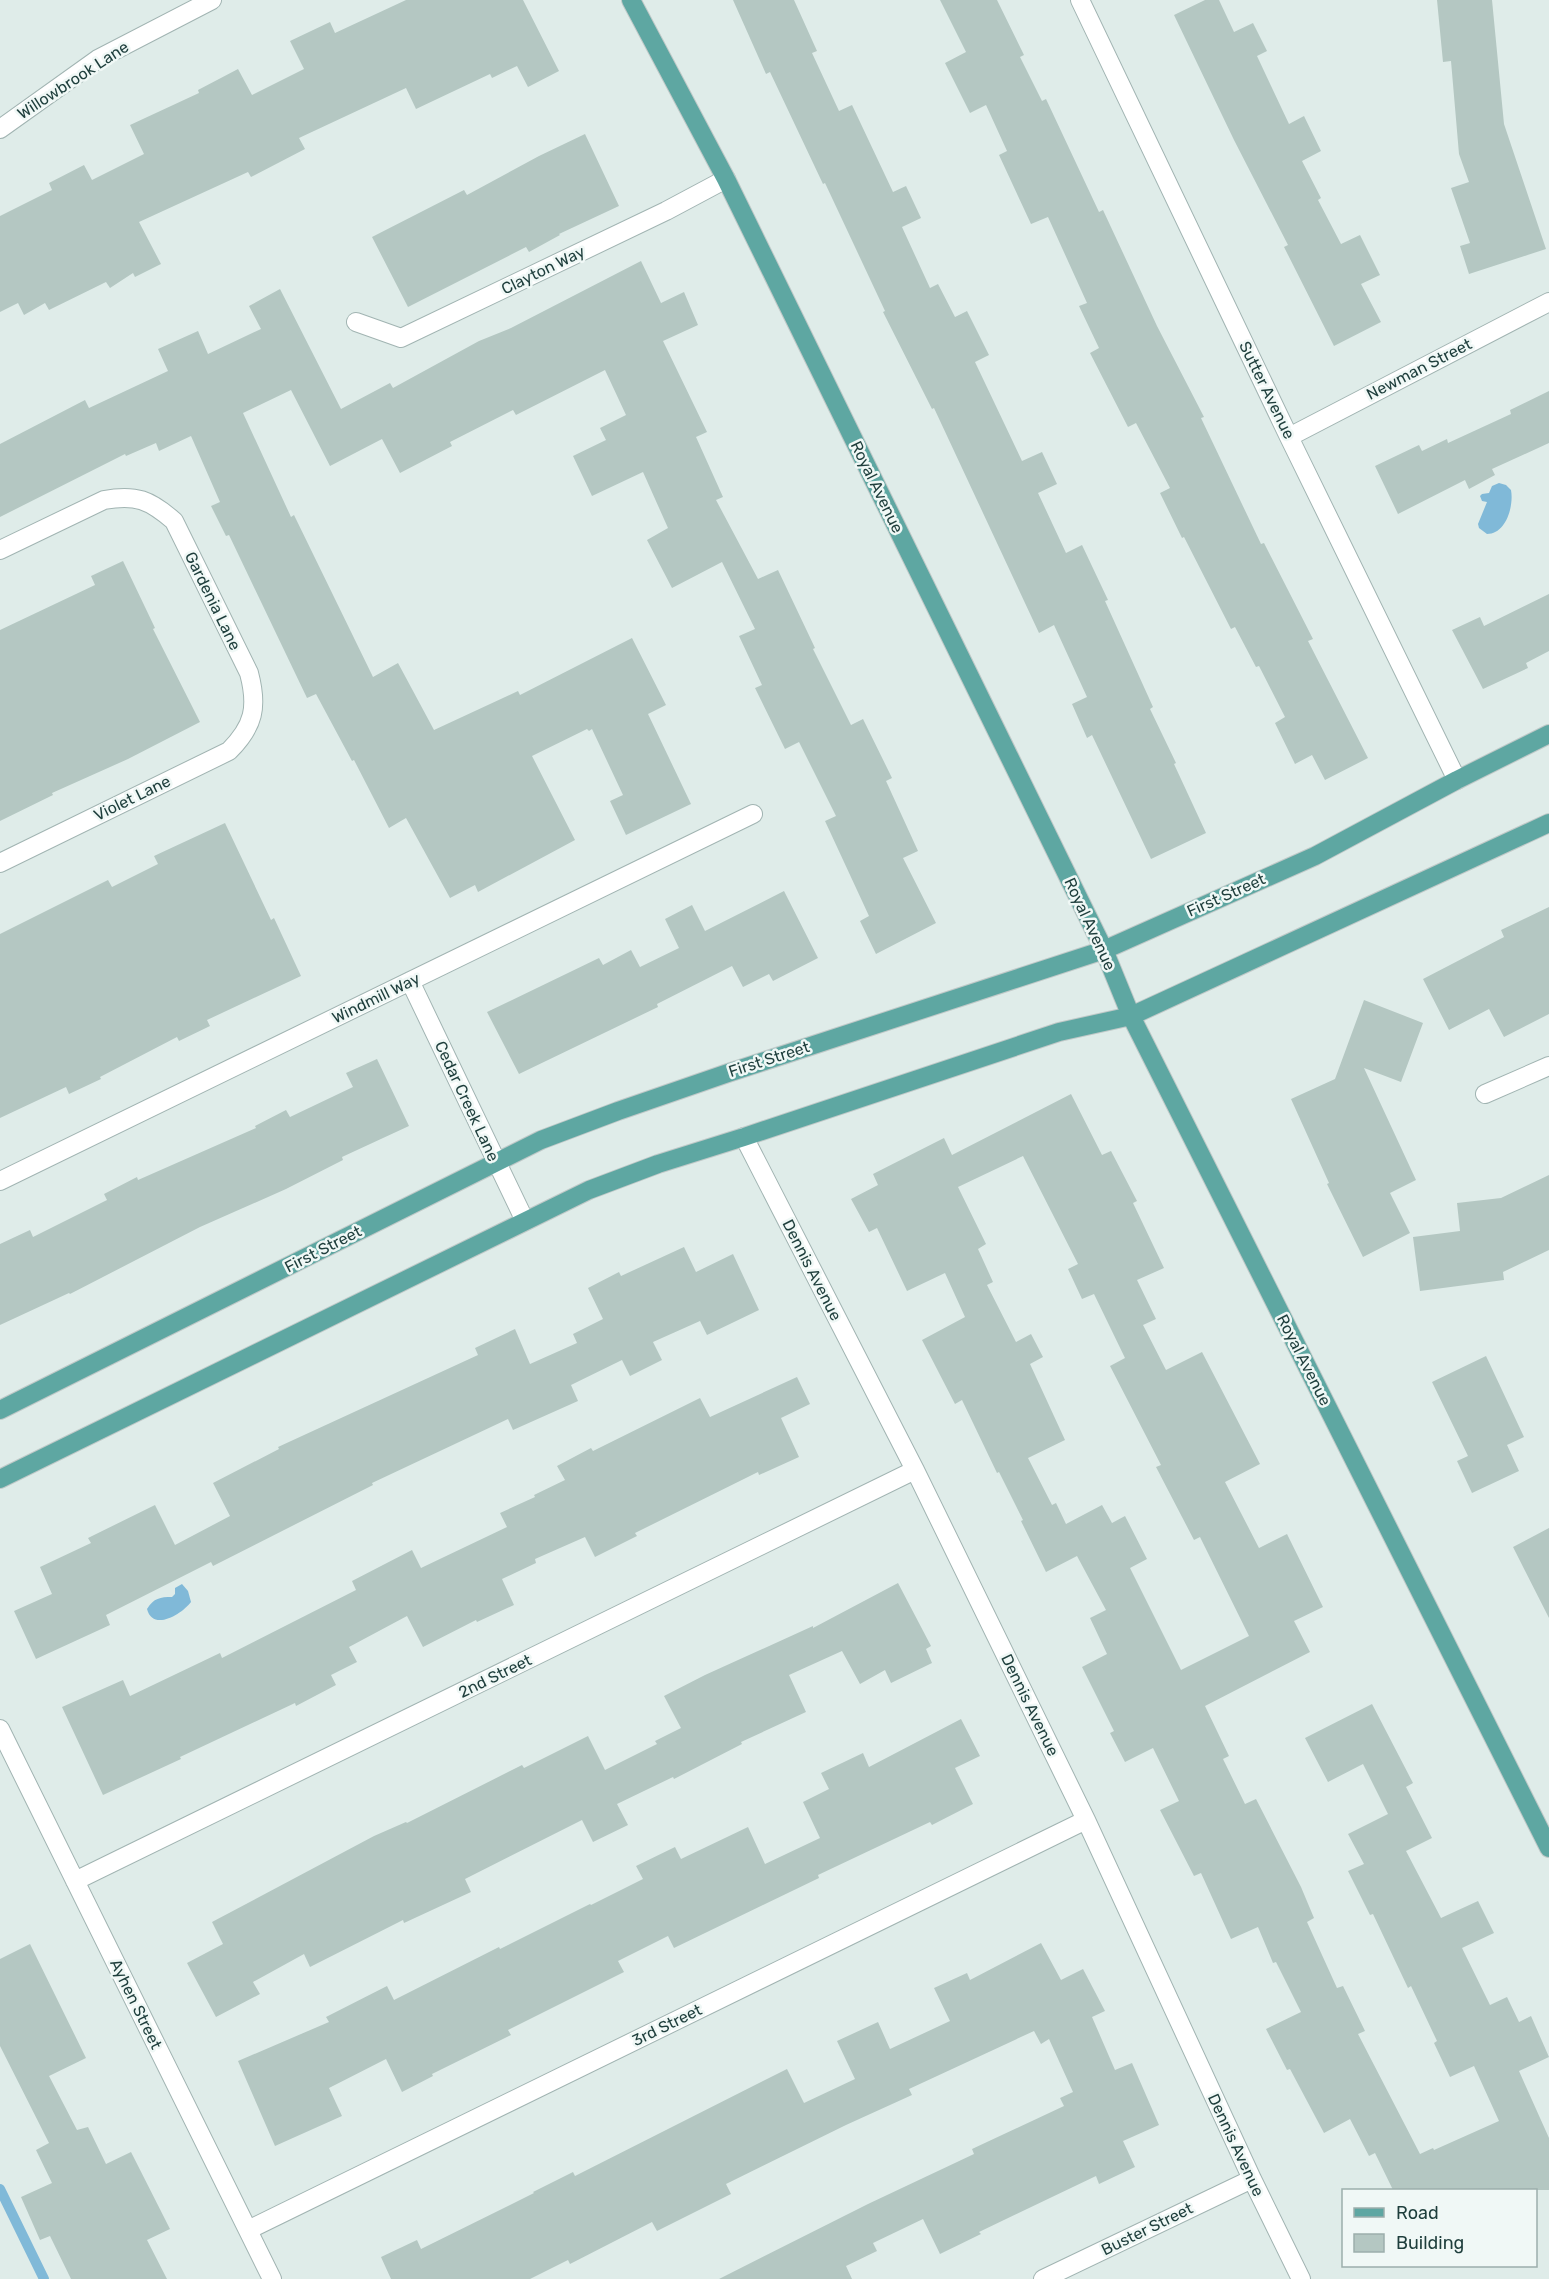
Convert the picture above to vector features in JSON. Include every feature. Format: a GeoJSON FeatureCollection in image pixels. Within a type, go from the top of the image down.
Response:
{"type":"FeatureCollection","features":[{"type":"Feature","properties":{"kind":"main road","name":"Royal Avenue"},"geometry":{"type":"LineString","coordinates":[[631,0],[726,179],[1104,950],[1131,1016],[1549,1848]]}},
{"type":"Feature","properties":{"kind":"main road","name":"First Street"},"geometry":{"type":"LineString","coordinates":[[0,1410],[541,1140],[629,1107],[1006,980],[1104,950],[1315,856],[1549,734]]}},
{"type":"Feature","properties":{"kind":"main road"},"geometry":{"type":"LineString","coordinates":[[0,1479],[589,1190],[1059,1032],[1131,1016],[1549,823]]}},
{"type":"Feature","properties":{"kind":"street","name":"Willowbrook Lane"},"geometry":{"type":"LineString","coordinates":[[0,129],[98,59],[212,0]]}},
{"type":"Feature","properties":{"kind":"street","name":"Sutter Avenue"},"geometry":{"type":"LineString","coordinates":[[1080,0],[1457,780]]}},
{"type":"Feature","properties":{"kind":"street","name":"Clayton Way"},"geometry":{"type":"LineString","coordinates":[[356,322],[401,338],[666,211],[726,179]]}},
{"type":"Feature","properties":{"kind":"street","name":"Newman Street"},"geometry":{"type":"LineString","coordinates":[[1289,436],[1549,302]]}},
{"type":"Feature","properties":{"kind":"street","name":"Gardenia Lane"},"geometry":{"type":"LineString","coordinates":[[0,550],[104,500],[121,497],[142,499],[156,506],[174,521],[249,674],[255,694],[252,719]]}},
{"type":"Feature","properties":{"kind":"street","name":"Violet Lane"},"geometry":{"type":"LineString","coordinates":[[0,863],[229,751],[242,738],[252,719]]}},
{"type":"Feature","properties":{"kind":"street","name":"Windmill Way"},"geometry":{"type":"LineString","coordinates":[[0,1181],[753,814]]}},
{"type":"Feature","properties":{"kind":"street","name":"Cedar Creek Lane"},"geometry":{"type":"LineString","coordinates":[[410,981],[525,1221]]}},
{"type":"Feature","properties":{"kind":"street"},"geometry":{"type":"LineString","coordinates":[[1485,1094],[1549,1066]]}},
{"type":"Feature","properties":{"kind":"street","name":"Dennis Avenue"},"geometry":{"type":"LineString","coordinates":[[744,1137],[915,1470],[1086,1820],[1252,2179],[1301,2279]]}},
{"type":"Feature","properties":{"kind":"street","name":"2nd Street"},"geometry":{"type":"LineString","coordinates":[[75,1881],[915,1470]]}},
{"type":"Feature","properties":{"kind":"street","name":"Ayhen Street"},"geometry":{"type":"LineString","coordinates":[[0,1729],[272,2279]]}},
{"type":"Feature","properties":{"kind":"street","name":"3rd Street"},"geometry":{"type":"LineString","coordinates":[[248,2230],[1086,1820]]}},
{"type":"Feature","properties":{"kind":"street","name":"Buster Street"},"geometry":{"type":"LineString","coordinates":[[1043,2279],[1252,2179]]}},
{"type":"Feature","properties":{"kind":"water"},"geometry":{"type":"Polygon","coordinates":[[[1499,483],[1511,490],[1510,511],[1499,529],[1487,534],[1479,528],[1478,524],[1487,502],[1482,501],[1480,496],[1489,493],[1492,486],[1499,483]]]}},
{"type":"Feature","properties":{"kind":"water"},"geometry":{"type":"Polygon","coordinates":[[[182,1584],[188,1591],[191,1602],[187,1607],[168,1619],[155,1619],[150,1616],[147,1609],[152,1602],[172,1597],[175,1594],[175,1588],[182,1584]]]}},
{"type":"Feature","properties":{"kind":"building"},"geometry":{"type":"Polygon","coordinates":[[[406,0],[523,0],[559,71],[528,87],[517,66],[492,78],[490,74],[416,109],[406,88],[299,138],[305,149],[251,177],[248,172],[139,222],[161,264],[135,277],[133,273],[110,288],[106,282],[49,310],[45,303],[24,315],[18,303],[0,312],[0,216],[52,190],[49,183],[84,165],[92,180],[144,154],[130,125],[199,93],[198,90],[238,69],[252,95],[304,69],[290,41],[330,22],[335,33],[406,0]]]}},
{"type":"Feature","properties":{"kind":"building"},"geometry":{"type":"Polygon","coordinates":[[[733,0],[794,0],[817,51],[812,53],[839,111],[852,105],[893,192],[906,186],[921,218],[902,227],[930,288],[938,284],[955,317],[967,311],[989,355],[975,362],[1022,461],[1042,452],[1057,484],[1038,493],[1066,553],[1082,545],[1153,707],[1150,709],[1206,833],[1151,859],[1092,735],[1087,738],[1072,704],[1087,697],[1054,625],[1039,633],[934,408],[932,409],[883,312],[885,311],[825,183],[823,184],[770,72],[766,74],[733,0]]]}},
{"type":"Feature","properties":{"kind":"building"},"geometry":{"type":"Polygon","coordinates":[[[940,0],[997,0],[1024,55],[1020,57],[1042,101],[1046,99],[1099,212],[1103,210],[1157,326],[1204,417],[1201,418],[1261,544],[1264,543],[1313,639],[1308,641],[1368,758],[1325,780],[1312,755],[1295,764],[1275,723],[1285,717],[1259,666],[1256,667],[1235,627],[1231,629],[1184,537],[1182,538],[1160,493],[1170,488],[1136,423],[1128,427],[1090,353],[1099,348],[1079,306],[1087,303],[1048,217],[1031,224],[999,155],[1007,151],[986,105],[970,113],[945,63],[966,52],[940,0]]]}},
{"type":"Feature","properties":{"kind":"building"},"geometry":{"type":"Polygon","coordinates":[[[1205,0],[1219,0],[1234,32],[1253,23],[1267,51],[1257,56],[1289,124],[1304,116],[1321,151],[1302,161],[1321,198],[1318,200],[1341,244],[1360,235],[1380,275],[1361,284],[1381,322],[1334,346],[1284,247],[1288,245],[1174,15],[1205,0]]]}},
{"type":"Feature","properties":{"kind":"building"},"geometry":{"type":"Polygon","coordinates":[[[1437,0],[1492,0],[1504,124],[1546,249],[1469,274],[1460,246],[1470,243],[1451,188],[1469,182],[1459,154],[1451,61],[1443,62],[1437,0]]]}},
{"type":"Feature","properties":{"kind":"building"},"geometry":{"type":"Polygon","coordinates":[[[585,134],[619,206],[559,234],[529,252],[526,247],[408,307],[372,237],[464,190],[467,195],[585,134]]]}},
{"type":"Feature","properties":{"kind":"building"},"geometry":{"type":"Polygon","coordinates":[[[641,261],[661,303],[684,292],[698,325],[663,341],[707,432],[696,437],[723,497],[716,500],[758,579],[778,570],[815,648],[813,649],[851,725],[863,719],[892,778],[886,781],[918,851],[903,858],[936,923],[876,954],[860,921],[869,916],[825,821],[836,816],[799,742],[785,749],[755,688],[762,685],[739,636],[755,629],[722,562],[672,588],[647,540],[668,528],[643,472],[592,496],[573,456],[606,440],[600,428],[626,415],[605,370],[516,415],[513,410],[450,442],[452,446],[400,473],[382,439],[330,466],[291,390],[243,413],[291,517],[294,515],[373,677],[398,663],[434,730],[518,691],[520,695],[632,638],[666,705],[648,714],[691,804],[626,835],[610,801],[623,795],[592,729],[589,731],[587,729],[532,756],[575,840],[478,892],[475,885],[450,898],[406,818],[389,828],[316,694],[307,698],[229,535],[226,536],[211,506],[220,502],[191,436],[159,451],[156,443],[126,456],[125,454],[0,517],[0,444],[85,400],[89,408],[168,371],[158,349],[198,331],[208,354],[261,329],[249,306],[280,289],[341,409],[390,383],[393,388],[479,341],[511,328],[641,261]]]}},
{"type":"Feature","properties":{"kind":"building"},"geometry":{"type":"Polygon","coordinates":[[[1549,391],[1549,443],[1492,469],[1495,475],[1469,489],[1465,480],[1398,514],[1375,466],[1419,445],[1422,451],[1447,439],[1448,443],[1511,414],[1510,410],[1549,391]]]}},
{"type":"Feature","properties":{"kind":"building"},"geometry":{"type":"Polygon","coordinates":[[[123,561],[155,628],[153,629],[200,722],[128,759],[52,793],[53,795],[0,821],[0,630],[95,585],[91,576],[123,561]]]}},
{"type":"Feature","properties":{"kind":"building"},"geometry":{"type":"Polygon","coordinates":[[[1549,594],[1549,651],[1526,663],[1528,668],[1483,689],[1452,630],[1480,617],[1484,626],[1549,594]]]}},
{"type":"Feature","properties":{"kind":"building"},"geometry":{"type":"Polygon","coordinates":[[[225,823],[271,920],[274,918],[301,976],[207,1020],[210,1026],[179,1041],[177,1037],[100,1077],[101,1079],[69,1094],[66,1087],[0,1118],[0,934],[108,880],[112,887],[158,864],[154,856],[225,823]]]}},
{"type":"Feature","properties":{"kind":"building"},"geometry":{"type":"Polygon","coordinates":[[[784,891],[818,958],[773,981],[769,974],[743,987],[732,966],[657,1004],[658,1007],[519,1074],[487,1012],[599,958],[603,965],[631,950],[640,967],[679,948],[665,919],[692,905],[705,931],[784,891]]]}},
{"type":"Feature","properties":{"kind":"building"},"geometry":{"type":"Polygon","coordinates":[[[1549,907],[1549,1014],[1504,1037],[1489,1009],[1449,1030],[1423,979],[1504,937],[1501,930],[1549,907]]]}},
{"type":"Feature","properties":{"kind":"building"},"geometry":{"type":"Polygon","coordinates":[[[1364,1000],[1423,1023],[1401,1082],[1364,1068],[1416,1180],[1390,1193],[1410,1233],[1363,1257],[1327,1184],[1329,1183],[1291,1099],[1335,1079],[1364,1000]]]}},
{"type":"Feature","properties":{"kind":"building"},"geometry":{"type":"Polygon","coordinates":[[[377,1059],[409,1126],[342,1157],[343,1160],[286,1189],[200,1227],[70,1294],[0,1325],[0,1244],[30,1230],[33,1237],[107,1200],[104,1194],[137,1177],[138,1180],[256,1128],[255,1126],[286,1110],[290,1117],[353,1087],[346,1073],[377,1059]]]}},
{"type":"Feature","properties":{"kind":"building"},"geometry":{"type":"Polygon","coordinates":[[[1071,1094],[1102,1155],[1111,1151],[1137,1201],[1133,1203],[1164,1268],[1137,1280],[1156,1319],[1143,1325],[1166,1370],[1202,1352],[1260,1464],[1225,1482],[1259,1548],[1287,1534],[1323,1607],[1294,1621],[1310,1652],[1205,1706],[1229,1756],[1223,1759],[1245,1804],[1256,1799],[1301,1887],[1314,1918],[1307,1922],[1337,1988],[1343,1986],[1365,2031],[1358,2034],[1420,2154],[1433,2148],[1434,2150],[1499,2121],[1474,2066],[1450,2077],[1434,2043],[1437,2041],[1411,1986],[1408,1988],[1373,1914],[1370,1915],[1348,1871],[1364,1864],[1348,1834],[1388,1814],[1363,1764],[1328,1782],[1305,1738],[1372,1704],[1413,1783],[1406,1787],[1432,1838],[1406,1851],[1441,1918],[1478,1901],[1494,1933],[1462,1948],[1490,2005],[1507,1997],[1519,2022],[1531,2016],[1549,2057],[1519,2071],[1549,2138],[1549,2190],[1393,2189],[1375,2153],[1369,2156],[1350,2119],[1324,2133],[1290,2069],[1287,2070],[1266,2029],[1301,2012],[1276,1962],[1273,1963],[1258,1927],[1231,1939],[1201,1873],[1194,1876],[1160,1810],[1179,1801],[1153,1748],[1125,1762],[1110,1733],[1114,1731],[1082,1667],[1107,1654],[1090,1618],[1106,1610],[1077,1556],[1046,1572],[1021,1521],[1023,1520],[999,1472],[997,1473],[962,1400],[955,1404],[922,1340],[965,1317],[945,1273],[907,1291],[877,1228],[869,1232],[851,1199],[878,1185],[873,1174],[944,1138],[952,1155],[1071,1094]],[[1023,1156],[958,1187],[986,1244],[978,1249],[993,1282],[987,1285],[1016,1342],[1031,1334],[1043,1357],[1030,1364],[1065,1440],[1028,1458],[1052,1505],[1056,1503],[1066,1524],[1102,1505],[1112,1523],[1125,1516],[1147,1559],[1130,1568],[1181,1670],[1249,1636],[1200,1537],[1194,1540],[1156,1467],[1161,1465],[1110,1366],[1125,1358],[1094,1294],[1082,1299],[1068,1269],[1078,1264],[1023,1156]]]}},
{"type":"Feature","properties":{"kind":"building"},"geometry":{"type":"Polygon","coordinates":[[[1549,1175],[1549,1250],[1503,1272],[1504,1280],[1420,1291],[1413,1237],[1460,1231],[1457,1203],[1501,1198],[1549,1175]]]}},
{"type":"Feature","properties":{"kind":"building"},"geometry":{"type":"Polygon","coordinates":[[[684,1247],[696,1272],[733,1254],[759,1310],[707,1335],[700,1321],[653,1342],[662,1360],[630,1376],[622,1360],[571,1385],[578,1401],[513,1430],[508,1419],[372,1483],[373,1485],[213,1566],[211,1562],[106,1615],[110,1625],[36,1659],[14,1611],[52,1594],[40,1567],[91,1543],[88,1538],[155,1505],[175,1545],[230,1516],[213,1483],[279,1449],[278,1447],[478,1355],[475,1348],[515,1329],[530,1364],[577,1343],[573,1334],[603,1319],[588,1288],[619,1272],[621,1276],[684,1247]]]}},
{"type":"Feature","properties":{"kind":"building"},"geometry":{"type":"Polygon","coordinates":[[[1486,1356],[1524,1437],[1507,1445],[1519,1471],[1472,1493],[1457,1461],[1468,1456],[1432,1382],[1486,1356]]]}},
{"type":"Feature","properties":{"kind":"building"},"geometry":{"type":"Polygon","coordinates":[[[797,1377],[810,1404],[781,1418],[799,1457],[759,1475],[758,1472],[635,1533],[637,1536],[595,1557],[585,1537],[535,1559],[536,1563],[502,1579],[514,1605],[477,1622],[476,1620],[423,1647],[407,1616],[349,1647],[357,1662],[331,1675],[336,1685],[296,1706],[295,1703],[103,1795],[62,1707],[123,1680],[130,1696],[220,1653],[222,1658],[356,1590],[352,1581],[412,1550],[421,1568],[507,1527],[500,1513],[565,1480],[557,1466],[591,1448],[593,1451],[700,1398],[710,1417],[797,1377]]]}},
{"type":"Feature","properties":{"kind":"building"},"geometry":{"type":"Polygon","coordinates":[[[1549,1528],[1549,1618],[1513,1547],[1549,1528]]]}},
{"type":"Feature","properties":{"kind":"building"},"geometry":{"type":"Polygon","coordinates":[[[898,1583],[931,1646],[926,1649],[932,1663],[891,1683],[885,1670],[860,1684],[842,1651],[789,1675],[806,1712],[741,1742],[742,1744],[674,1779],[673,1777],[617,1804],[628,1825],[593,1842],[582,1820],[465,1879],[471,1892],[404,1923],[403,1920],[310,1967],[304,1954],[253,1982],[260,1994],[216,2017],[187,1963],[223,1944],[212,1922],[374,1836],[407,1823],[522,1765],[524,1768],[588,1736],[605,1770],[657,1744],[655,1741],[681,1728],[664,1696],[705,1675],[813,1626],[813,1628],[898,1583]]]}},
{"type":"Feature","properties":{"kind":"building"},"geometry":{"type":"Polygon","coordinates":[[[961,1719],[980,1756],[955,1768],[973,1804],[932,1825],[930,1822],[818,1875],[819,1878],[674,1948],[668,1936],[618,1961],[624,1972],[508,2030],[511,2035],[432,2074],[433,2076],[402,2092],[386,2059],[329,2088],[342,2116],[275,2146],[238,2061],[329,2022],[326,2017],[387,1986],[394,2000],[499,1947],[500,1949],[591,1905],[643,1879],[636,1866],[675,1847],[681,1859],[748,1827],[765,1864],[820,1838],[803,1802],[829,1789],[821,1773],[863,1753],[869,1767],[961,1719]]]}},
{"type":"Feature","properties":{"kind":"building"},"geometry":{"type":"Polygon","coordinates":[[[1041,1943],[1061,1980],[1083,1969],[1105,2011],[1092,2017],[1115,2070],[1132,2063],[1159,2125],[1123,2141],[1135,2167],[1099,2184],[1096,2176],[979,2232],[981,2234],[940,2254],[923,2219],[873,2243],[877,2251],[846,2266],[852,2279],[719,2279],[974,2154],[972,2149],[1064,2106],[1060,2098],[1073,2092],[1049,2039],[1041,2044],[1034,2031],[909,2089],[912,2095],[726,2184],[731,2194],[657,2231],[652,2222],[570,2264],[568,2260],[530,2279],[391,2279],[381,2257],[417,2240],[421,2249],[573,2172],[575,2176],[787,2069],[804,2103],[855,2079],[837,2041],[878,2022],[890,2049],[950,2021],[934,1988],[967,1973],[970,1980],[1041,1943]]]}},
{"type":"Feature","properties":{"kind":"building"},"geometry":{"type":"Polygon","coordinates":[[[30,1944],[86,2058],[49,2076],[77,2130],[88,2127],[106,2164],[131,2152],[170,2229],[147,2240],[167,2279],[71,2279],[50,2236],[40,2240],[21,2197],[52,2183],[36,2150],[49,2143],[0,2046],[0,1959],[30,1944]]]}},
{"type":"Feature","properties":{"kind":"waterway"},"geometry":{"type":"LineString","coordinates":[[0,2189],[44,2279]]}}]}
